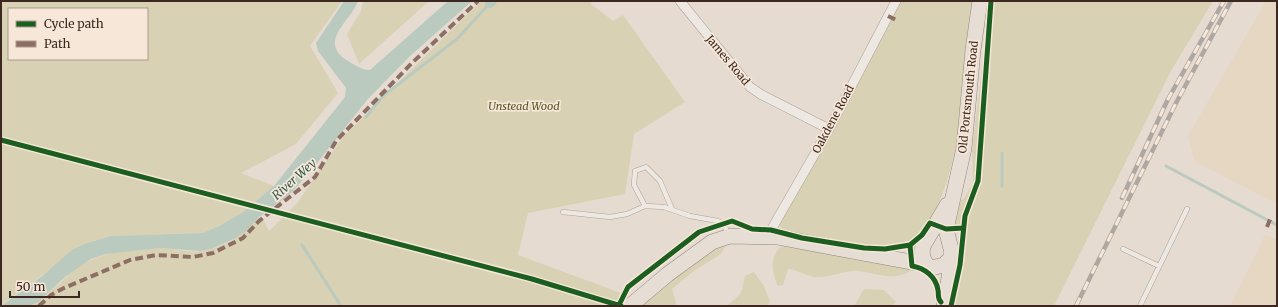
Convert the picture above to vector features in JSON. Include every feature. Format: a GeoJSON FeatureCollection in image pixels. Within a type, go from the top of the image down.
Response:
{"type":"FeatureCollection","features":[{"type":"Feature","properties":{"kind":"main road","name":"Old Portsmouth Road"},"geometry":{"type":"LineString","coordinates":[[951,254],[946,229],[964,148],[973,50],[980,1]]}},
{"type":"Feature","properties":{"kind":"main road","name":"Old Portsmouth Road"},"geometry":{"type":"LineString","coordinates":[[924,244],[954,192]]}},
{"type":"Feature","properties":{"kind":"main road"},"geometry":{"type":"LineString","coordinates":[[632,304],[668,274],[712,242],[730,236],[777,237],[885,256],[929,266],[944,265],[951,254]]}},
{"type":"Feature","properties":{"kind":"main road"},"geometry":{"type":"LineString","coordinates":[[885,256],[911,251],[924,244],[939,239],[947,244],[951,254],[943,306]]}},
{"type":"Feature","properties":{"kind":"main road"},"geometry":{"type":"LineString","coordinates":[[924,244],[922,256],[940,284],[943,306]]}},
{"type":"Feature","properties":{"kind":"street","name":"James Road"},"geometry":{"type":"LineString","coordinates":[[680,1],[750,87],[762,95],[829,129]]}},
{"type":"Feature","properties":{"kind":"street","name":"Oakdene Road"},"geometry":{"type":"LineString","coordinates":[[770,237],[771,230],[829,129],[896,1]]}},
{"type":"Feature","properties":{"kind":"lane"},"geometry":{"type":"LineString","coordinates":[[645,206],[634,185],[634,171],[646,167],[660,181],[672,209]]}},
{"type":"Feature","properties":{"kind":"lane"},"geometry":{"type":"LineString","coordinates":[[563,212],[586,216],[610,216],[627,214],[645,206],[664,207],[690,216],[718,221],[723,224],[730,236]]}},
{"type":"Feature","properties":{"kind":"lane"},"geometry":{"type":"LineString","coordinates":[[1140,306],[1187,209]]}},
{"type":"Feature","properties":{"kind":"lane"},"geometry":{"type":"LineString","coordinates":[[1123,249],[1159,266]]}},
{"type":"Feature","properties":{"kind":"shaded area"},"geometry":{"type":"Polygon","coordinates":[[[1266,1],[1277,1],[1277,204],[1194,161],[1188,136],[1266,1]]]}},
{"type":"Feature","properties":{"kind":"shaded area"},"geometry":{"type":"Polygon","coordinates":[[[1265,235],[1277,240],[1277,306],[1230,306],[1265,235]]]}},
{"type":"Feature","properties":{"kind":"green space"},"geometry":{"type":"Polygon","coordinates":[[[1,1],[342,1],[310,46],[338,93],[296,144],[241,173],[274,186],[243,212],[219,226],[203,233],[111,236],[87,243],[1,305],[1,1]]]}},
{"type":"Feature","properties":{"kind":"green space"},"geometry":{"type":"Polygon","coordinates":[[[363,1],[429,1],[359,64],[347,34],[361,11],[363,1]]]}},
{"type":"Feature","properties":{"kind":"green space","name":"Unstead Wood"},"geometry":{"type":"Polygon","coordinates":[[[481,1],[592,1],[591,4],[613,21],[623,15],[685,102],[634,134],[625,194],[528,213],[518,255],[632,297],[622,306],[29,306],[46,295],[76,269],[101,256],[118,251],[145,248],[162,248],[191,252],[218,247],[232,240],[246,230],[258,218],[264,221],[269,231],[297,203],[343,137],[481,1]]]}},
{"type":"Feature","properties":{"kind":"green space"},"geometry":{"type":"Polygon","coordinates":[[[900,1],[974,1],[969,59],[958,137],[949,175],[936,208],[920,232],[899,245],[887,247],[859,245],[786,232],[780,227],[781,218],[900,1]]]}},
{"type":"Feature","properties":{"kind":"green space"},"geometry":{"type":"Polygon","coordinates":[[[990,1],[1213,1],[1171,71],[1054,306],[953,306],[958,252],[965,245],[970,211],[967,206],[960,226],[950,227],[956,206],[965,197],[973,183],[972,150],[990,1]]]}},
{"type":"Feature","properties":{"kind":"green space"},"geometry":{"type":"Polygon","coordinates":[[[727,243],[721,254],[694,271],[672,289],[677,306],[636,306],[710,250],[727,243]]]}},
{"type":"Feature","properties":{"kind":"green space"},"geometry":{"type":"Polygon","coordinates":[[[784,245],[914,268],[900,276],[885,276],[854,271],[819,277],[814,277],[788,269],[783,285],[778,286],[774,275],[773,258],[775,253],[784,245]]]}},
{"type":"Feature","properties":{"kind":"green space"},"geometry":{"type":"Polygon","coordinates":[[[754,272],[764,286],[770,301],[768,306],[727,306],[741,293],[745,276],[754,272]]]}},
{"type":"Feature","properties":{"kind":"green space"},"geometry":{"type":"Polygon","coordinates":[[[864,289],[884,290],[896,302],[892,306],[854,306],[864,289]]]}},
{"type":"Feature","properties":{"kind":"water","name":"River Wey"},"geometry":{"type":"Polygon","coordinates":[[[344,1],[358,1],[355,8],[339,31],[335,46],[339,54],[348,61],[361,68],[370,70],[448,1],[472,1],[409,57],[367,100],[310,172],[291,193],[258,218],[247,230],[236,238],[211,249],[200,251],[160,248],[105,254],[91,259],[65,277],[38,302],[29,306],[1,306],[41,277],[72,250],[87,243],[111,236],[203,233],[219,226],[243,212],[274,186],[345,97],[346,88],[318,51],[316,43],[344,1]]]}},
{"type":"Feature","properties":{"kind":"waterway"},"geometry":{"type":"LineString","coordinates":[[366,117],[383,96],[457,39],[490,3]]}},
{"type":"Feature","properties":{"kind":"waterway"},"geometry":{"type":"LineString","coordinates":[[1002,153],[1002,186]]}},
{"type":"Feature","properties":{"kind":"waterway"},"geometry":{"type":"LineString","coordinates":[[1166,166],[1277,225]]}},
{"type":"Feature","properties":{"kind":"waterway"},"geometry":{"type":"LineString","coordinates":[[302,245],[341,306]]}},
{"type":"Feature","properties":{"kind":"railway"},"geometry":{"type":"LineString","coordinates":[[1122,198],[1168,99],[1224,1]]}},
{"type":"Feature","properties":{"kind":"railway"},"geometry":{"type":"LineString","coordinates":[[1076,306],[1176,103],[1231,1]]}},
{"type":"Feature","properties":{"kind":"marked path"},"geometry":{"type":"LineString","coordinates":[[39,306],[51,295],[64,288],[130,260],[156,255],[193,257],[213,253],[243,238],[259,221],[315,177],[336,141],[413,62],[478,1]]}},
{"type":"Feature","properties":{"kind":"marked path"},"geometry":{"type":"LineString","coordinates":[[888,16],[898,21]]}},
{"type":"Feature","properties":{"kind":"marked path"},"geometry":{"type":"LineString","coordinates":[[1267,227],[1271,217]]}},
{"type":"Feature","properties":{"kind":"cycle path"},"geometry":{"type":"LineString","coordinates":[[951,306],[960,265],[965,216],[978,181],[991,1]]}},
{"type":"Feature","properties":{"kind":"cycle path"},"geometry":{"type":"LineString","coordinates":[[1,140],[532,279],[621,306]]}},
{"type":"Feature","properties":{"kind":"cycle path"},"geometry":{"type":"LineString","coordinates":[[619,305],[628,287],[699,232],[732,221],[752,229],[771,230],[802,238],[864,248],[885,249],[910,245]]}},
{"type":"Feature","properties":{"kind":"cycle path"},"geometry":{"type":"LineString","coordinates":[[941,302],[937,285],[932,277],[925,271],[912,266],[910,245],[922,235],[930,223],[946,229],[963,228]]}}]}
